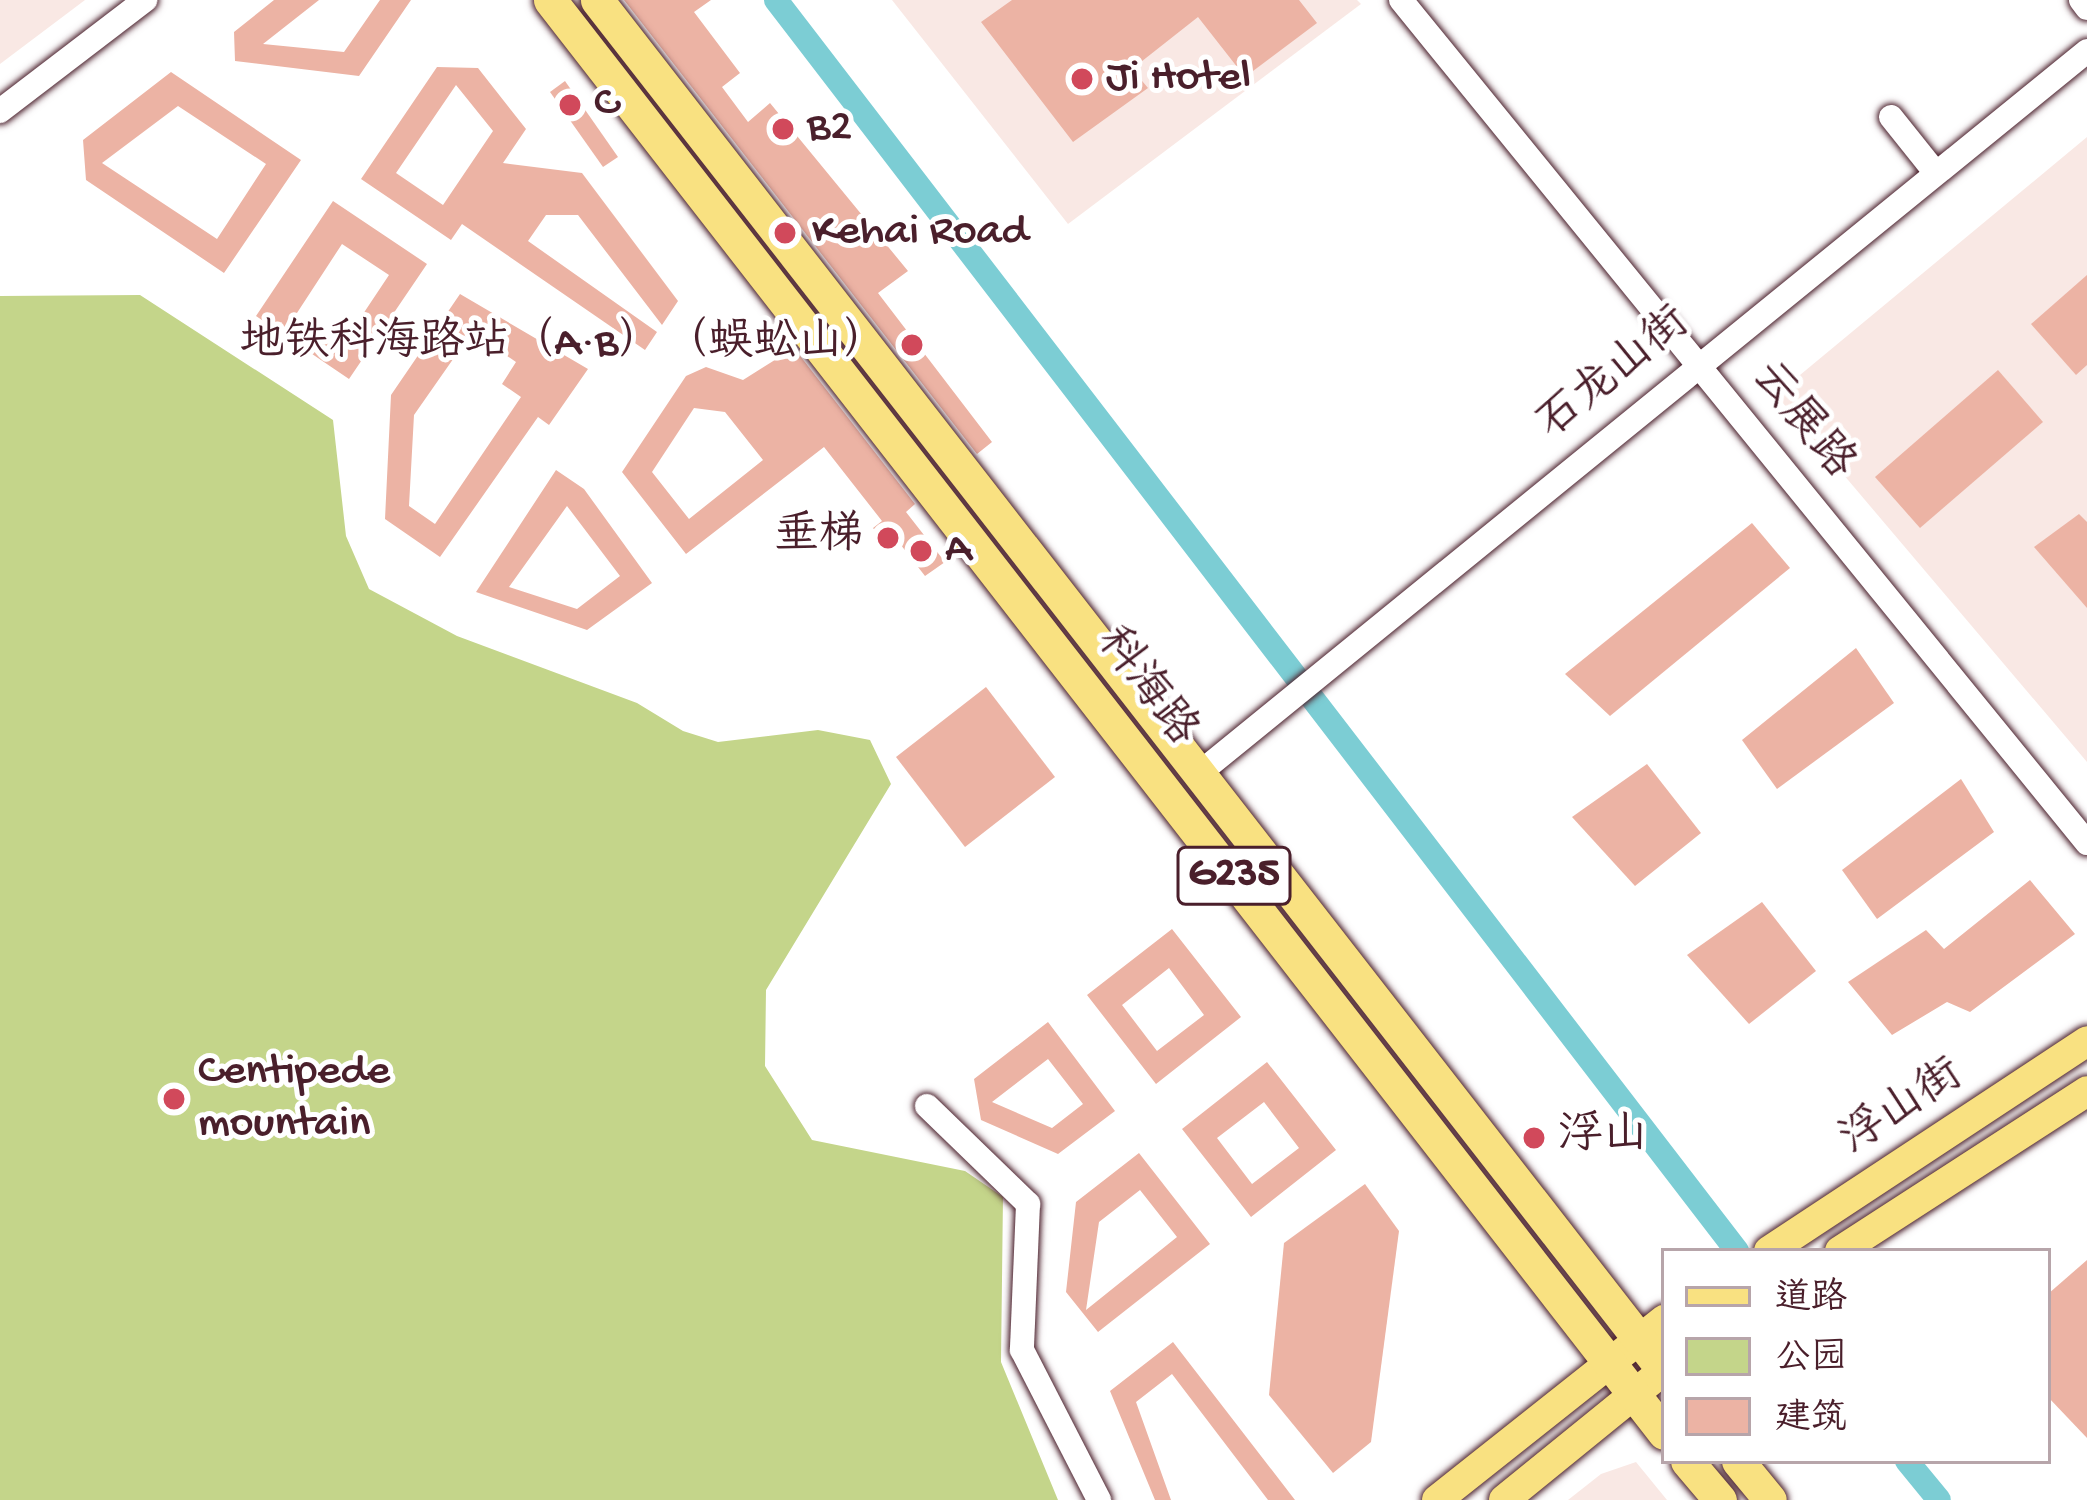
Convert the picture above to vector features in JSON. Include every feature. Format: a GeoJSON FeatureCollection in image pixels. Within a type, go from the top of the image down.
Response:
{"type":"FeatureCollection","features":[{"type":"Feature","properties":{"kind":"highway","name":"科海路"},"geometry":{"type":"LineString","coordinates":[[550,0],[1611,1359],[1631,1394],[1661,1429]]}},
{"type":"Feature","properties":{"kind":"highway","name":"科海路"},"geometry":{"type":"LineString","coordinates":[[596,0],[1202,771],[1653,1327],[1661,1358]]}},
{"type":"Feature","properties":{"kind":"highway"},"geometry":{"type":"LineString","coordinates":[[1690,1464],[1720,1500]]}},
{"type":"Feature","properties":{"kind":"highway"},"geometry":{"type":"LineString","coordinates":[[1740,1464],[1770,1500]]}},
{"type":"Feature","properties":{"kind":"main road","name":"浮山街"},"geometry":{"type":"LineString","coordinates":[[1779,1244],[2087,1041]]}},
{"type":"Feature","properties":{"kind":"main road","name":"浮山街"},"geometry":{"type":"LineString","coordinates":[[1845,1248],[2087,1091]]}},
{"type":"Feature","properties":{"kind":"main road"},"geometry":{"type":"LineString","coordinates":[[1437,1500],[1653,1327]]}},
{"type":"Feature","properties":{"kind":"main road"},"geometry":{"type":"LineString","coordinates":[[1504,1500],[1661,1372]]}},
{"type":"Feature","properties":{"kind":"street"},"geometry":{"type":"LineString","coordinates":[[0,111],[145,0]]}},
{"type":"Feature","properties":{"kind":"street","name":"云展路"},"geometry":{"type":"LineString","coordinates":[[1401,0],[2087,843]]}},
{"type":"Feature","properties":{"kind":"street"},"geometry":{"type":"LineString","coordinates":[[2080,0],[2087,8]]}},
{"type":"Feature","properties":{"kind":"street","name":"石龙山街"},"geometry":{"type":"LineString","coordinates":[[1202,771],[1697,362],[2087,51]]}},
{"type":"Feature","properties":{"kind":"street"},"geometry":{"type":"LineString","coordinates":[[1891,117],[1935,172]]}},
{"type":"Feature","properties":{"kind":"street"},"geometry":{"type":"LineString","coordinates":[[928,1106],[1028,1204],[1022,1350],[1099,1500]]}},
{"type":"Feature","properties":{"kind":"shaded area"},"geometry":{"type":"Polygon","coordinates":[[[0,0],[85,0],[0,64],[0,0]]]}},
{"type":"Feature","properties":{"kind":"shaded area"},"geometry":{"type":"Polygon","coordinates":[[[892,0],[1357,0],[1361,4],[1068,224],[892,0]]]}},
{"type":"Feature","properties":{"kind":"shaded area"},"geometry":{"type":"Polygon","coordinates":[[[2087,137],[2087,762],[1776,395],[2087,137]]]}},
{"type":"Feature","properties":{"kind":"shaded area"},"geometry":{"type":"Polygon","coordinates":[[[1636,1462],[1667,1500],[1568,1500],[1601,1474],[1636,1462]]]}},
{"type":"Feature","properties":{"kind":"green space"},"geometry":{"type":"Polygon","coordinates":[[[140,295],[333,420],[346,536],[369,589],[457,636],[637,703],[683,731],[718,742],[818,730],[870,740],[891,784],[766,990],[765,1066],[812,1140],[965,1171],[1003,1197],[1001,1362],[1058,1500],[0,1500],[0,296],[140,295]]]}},
{"type":"Feature","properties":{"kind":"building"},"geometry":{"type":"Polygon","coordinates":[[[274,0],[319,0],[263,44],[344,52],[380,0],[411,0],[359,76],[235,61],[234,32],[274,0]]]}},
{"type":"Feature","properties":{"kind":"building"},"geometry":{"type":"Polygon","coordinates":[[[624,0],[711,0],[694,12],[740,73],[722,87],[748,122],[770,103],[908,271],[878,293],[992,442],[977,454],[624,0]]]}},
{"type":"Feature","properties":{"kind":"building"},"geometry":{"type":"Polygon","coordinates":[[[1012,0],[1299,0],[1317,23],[1245,77],[1198,17],[1132,69],[1148,88],[1073,142],[981,22],[1012,0]]]}},
{"type":"Feature","properties":{"kind":"building"},"geometry":{"type":"Polygon","coordinates":[[[437,67],[478,68],[526,129],[503,163],[582,173],[678,301],[662,325],[578,215],[546,215],[528,241],[657,332],[645,350],[462,224],[451,240],[361,179],[437,67]],[[456,85],[396,173],[443,205],[493,131],[456,85]]]}},
{"type":"Feature","properties":{"kind":"building"},"geometry":{"type":"Polygon","coordinates":[[[171,72],[301,160],[224,273],[86,180],[83,140],[171,72]],[[178,106],[102,163],[217,239],[266,164],[178,106]]]}},
{"type":"Feature","properties":{"kind":"building"},"geometry":{"type":"Polygon","coordinates":[[[565,81],[618,157],[603,167],[550,92],[565,81]]]}},
{"type":"Feature","properties":{"kind":"building"},"geometry":{"type":"Polygon","coordinates":[[[333,201],[427,264],[349,379],[256,316],[333,201]],[[342,244],[295,316],[341,347],[389,275],[342,244]]]}},
{"type":"Feature","properties":{"kind":"building"},"geometry":{"type":"Polygon","coordinates":[[[2087,275],[2087,365],[2076,375],[2031,324],[2087,275]]]}},
{"type":"Feature","properties":{"kind":"building"},"geometry":{"type":"Polygon","coordinates":[[[460,294],[588,369],[549,425],[538,417],[440,557],[385,519],[391,395],[460,294]],[[472,332],[414,415],[409,506],[435,524],[521,397],[502,384],[516,362],[472,332]]]}},
{"type":"Feature","properties":{"kind":"building"},"geometry":{"type":"Polygon","coordinates":[[[794,348],[915,504],[906,512],[945,562],[925,576],[897,540],[888,547],[873,528],[882,521],[824,447],[686,554],[622,472],[686,376],[706,367],[743,380],[794,348]],[[694,408],[652,472],[689,519],[763,460],[725,412],[694,408]]]}},
{"type":"Feature","properties":{"kind":"building"},"geometry":{"type":"Polygon","coordinates":[[[1998,370],[2043,422],[1920,528],[1875,477],[1998,370]]]}},
{"type":"Feature","properties":{"kind":"building"},"geometry":{"type":"Polygon","coordinates":[[[556,470],[584,489],[652,583],[587,630],[476,592],[556,470]],[[567,506],[509,587],[577,609],[620,576],[567,506]]]}},
{"type":"Feature","properties":{"kind":"building"},"geometry":{"type":"Polygon","coordinates":[[[2079,514],[2087,522],[2087,608],[2034,547],[2079,514]]]}},
{"type":"Feature","properties":{"kind":"building"},"geometry":{"type":"Polygon","coordinates":[[[1752,523],[1790,568],[1610,716],[1565,674],[1752,523]]]}},
{"type":"Feature","properties":{"kind":"building"},"geometry":{"type":"Polygon","coordinates":[[[1856,648],[1894,703],[1777,789],[1742,740],[1856,648]]]}},
{"type":"Feature","properties":{"kind":"building"},"geometry":{"type":"Polygon","coordinates":[[[986,687],[1055,777],[965,847],[896,757],[986,687]]]}},
{"type":"Feature","properties":{"kind":"building"},"geometry":{"type":"Polygon","coordinates":[[[1647,764],[1701,833],[1635,886],[1572,817],[1647,764]]]}},
{"type":"Feature","properties":{"kind":"building"},"geometry":{"type":"Polygon","coordinates":[[[1961,779],[1994,832],[1877,919],[1842,870],[1961,779]]]}},
{"type":"Feature","properties":{"kind":"building"},"geometry":{"type":"Polygon","coordinates":[[[2030,880],[2075,934],[1970,1012],[1947,1002],[1892,1035],[1848,982],[1926,930],[1944,949],[2030,880]]]}},
{"type":"Feature","properties":{"kind":"building"},"geometry":{"type":"Polygon","coordinates":[[[1762,902],[1816,971],[1749,1024],[1687,955],[1762,902]]]}},
{"type":"Feature","properties":{"kind":"building"},"geometry":{"type":"Polygon","coordinates":[[[1172,929],[1241,1017],[1156,1084],[1087,995],[1172,929]],[[1169,968],[1122,1005],[1157,1051],[1204,1015],[1169,968]]]}},
{"type":"Feature","properties":{"kind":"building"},"geometry":{"type":"Polygon","coordinates":[[[1048,1022],[1115,1111],[1058,1154],[981,1120],[974,1079],[1048,1022]],[[1048,1059],[992,1102],[1052,1128],[1083,1104],[1048,1059]]]}},
{"type":"Feature","properties":{"kind":"building"},"geometry":{"type":"Polygon","coordinates":[[[1267,1062],[1336,1150],[1251,1217],[1182,1129],[1267,1062]],[[1264,1102],[1217,1138],[1252,1184],[1299,1148],[1264,1102]]]}},
{"type":"Feature","properties":{"kind":"building"},"geometry":{"type":"Polygon","coordinates":[[[1139,1153],[1210,1244],[1098,1332],[1066,1292],[1076,1202],[1139,1153]],[[1140,1190],[1099,1222],[1086,1310],[1177,1237],[1140,1190]]]}},
{"type":"Feature","properties":{"kind":"building"},"geometry":{"type":"Polygon","coordinates":[[[1365,1184],[1399,1231],[1371,1442],[1333,1473],[1269,1395],[1284,1243],[1365,1184]]]}},
{"type":"Feature","properties":{"kind":"building"},"geometry":{"type":"Polygon","coordinates":[[[2087,1260],[2087,1438],[2051,1400],[2051,1291],[2087,1260]]]}},
{"type":"Feature","properties":{"kind":"building"},"geometry":{"type":"Polygon","coordinates":[[[1173,1342],[1295,1500],[1268,1500],[1172,1374],[1136,1402],[1171,1500],[1155,1500],[1110,1391],[1173,1342]]]}},
{"type":"Feature","properties":{"kind":"waterway"},"geometry":{"type":"LineString","coordinates":[[776,0],[1735,1248]]}},
{"type":"Feature","properties":{"kind":"waterway"},"geometry":{"type":"LineString","coordinates":[[1909,1464],[1939,1500]]}},
{"type":"Feature","properties":{"kind":"place","name":"Ji Hotel"},"geometry":{"type":"Point","coordinates":[1082,79]}},
{"type":"Feature","properties":{"kind":"place","name":"C"},"geometry":{"type":"Point","coordinates":[570,105]}},
{"type":"Feature","properties":{"kind":"place","name":"B2"},"geometry":{"type":"Point","coordinates":[783,129]}},
{"type":"Feature","properties":{"kind":"place","name":"Kehai Road"},"geometry":{"type":"Point","coordinates":[785,233]}},
{"type":"Feature","properties":{"kind":"place","name":"地铁科海路站（A·B）（蜈蚣山）"},"geometry":{"type":"Point","coordinates":[912,345]}},
{"type":"Feature","properties":{"kind":"place","name":"垂梯"},"geometry":{"type":"Point","coordinates":[888,538]}},
{"type":"Feature","properties":{"kind":"place","name":"A"},"geometry":{"type":"Point","coordinates":[921,551]}},
{"type":"Feature","properties":{"kind":"place","name":"Centipede mountain"},"geometry":{"type":"Point","coordinates":[174,1099]}},
{"type":"Feature","properties":{"kind":"place","name":"浮山"},"geometry":{"type":"Point","coordinates":[1534,1138]}}]}
